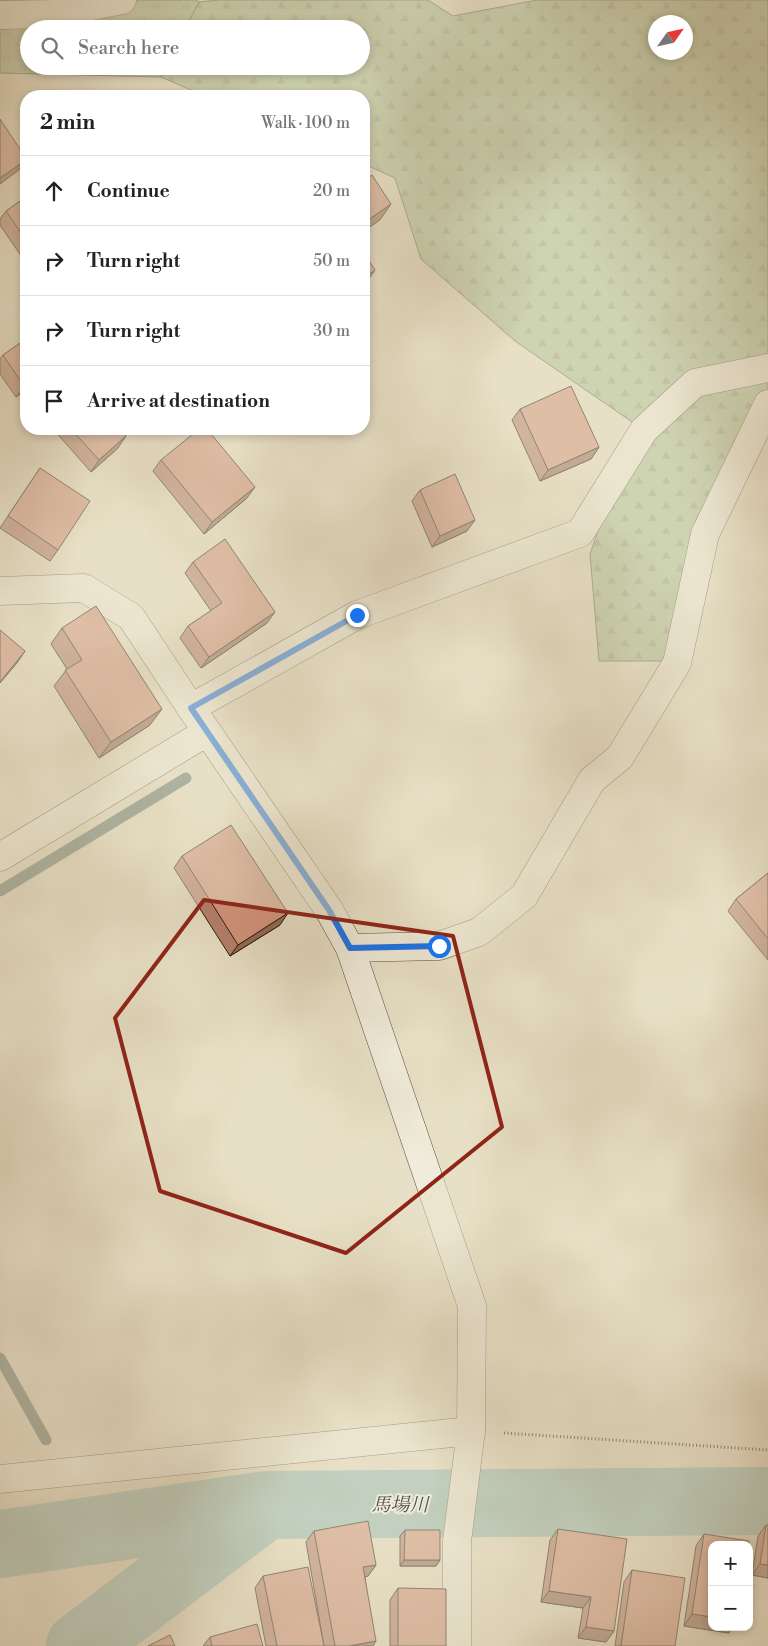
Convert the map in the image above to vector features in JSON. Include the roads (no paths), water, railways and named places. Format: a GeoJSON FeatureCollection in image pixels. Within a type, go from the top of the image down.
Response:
{"type":"FeatureCollection","features":[{"type":"Feature","properties":{"kind":"street"},"geometry":{"type":"LineString","coordinates":[[0,14],[51,14],[122,0]]}},
{"type":"Feature","properties":{"kind":"street"},"geometry":{"type":"LineString","coordinates":[[191,708],[357,615],[580,533],[644,430],[695,383],[768,368]]}},
{"type":"Feature","properties":{"kind":"street"},"geometry":{"type":"LineString","coordinates":[[350,948],[439,946],[479,932],[524,896],[592,780],[620,757],[677,663],[705,534],[768,404]]}},
{"type":"Feature","properties":{"kind":"street"},"geometry":{"type":"LineString","coordinates":[[0,591],[84,588],[131,617],[329,910],[350,948],[472,1306],[471,1430],[457,1540],[457,1646]]}},
{"type":"Feature","properties":{"kind":"street"},"geometry":{"type":"LineString","coordinates":[[0,857],[207,732]]}},
{"type":"Feature","properties":{"kind":"street"},"geometry":{"type":"LineString","coordinates":[[0,1479],[471,1430]]}},
{"type":"Feature","properties":{"kind":"water"},"geometry":{"type":"Polygon","coordinates":[[[132,1509],[122,1554],[0,1567],[0,1522],[132,1509]]]}},
{"type":"Feature","properties":{"kind":"waterway"},"geometry":{"type":"LineString","coordinates":[[0,891],[186,778]]}},
{"type":"Feature","properties":{"kind":"waterway"},"geometry":{"type":"LineString","coordinates":[[0,1358],[46,1440]]}},
{"type":"Feature","properties":{"kind":"waterway","name":"馬場川"},"geometry":{"type":"LineString","coordinates":[[80,1646],[266,1505],[768,1501]]}},
{"type":"Feature","properties":{"kind":"waterway"},"geometry":{"type":"LineString","coordinates":[[0,1544],[260,1506]]}}]}
